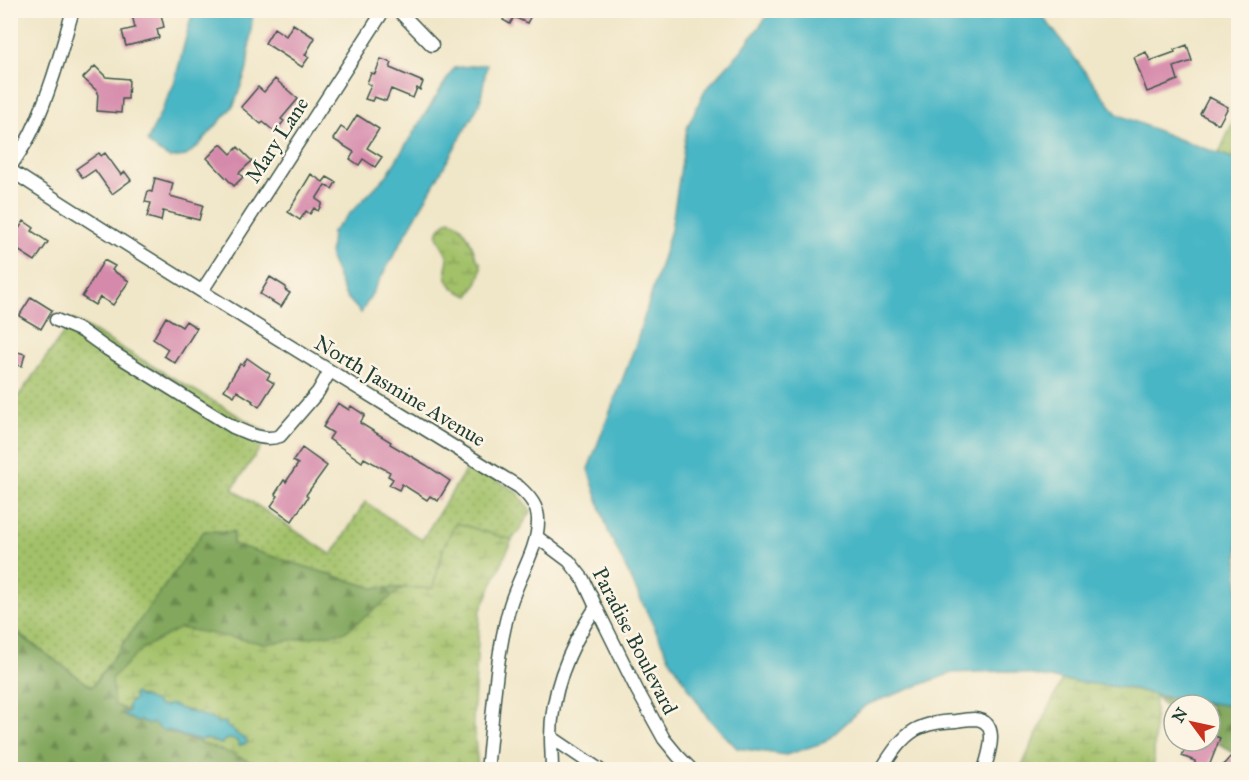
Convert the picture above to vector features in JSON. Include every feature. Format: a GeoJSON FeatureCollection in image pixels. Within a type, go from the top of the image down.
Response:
{"type":"FeatureCollection","features":[{"type":"Feature","properties":{"kind":"street"},"geometry":{"type":"LineString","coordinates":[[10,168],[28,139],[36,120],[73,10]]}},
{"type":"Feature","properties":{"kind":"street","name":"Mary Lane"},"geometry":{"type":"LineString","coordinates":[[202,291],[384,10]]}},
{"type":"Feature","properties":{"kind":"street"},"geometry":{"type":"LineString","coordinates":[[398,10],[432,45]]}},
{"type":"Feature","properties":{"kind":"street","name":"North Jasmine Avenue"},"geometry":{"type":"LineString","coordinates":[[10,168],[93,224],[519,487],[532,499],[539,519],[537,537],[511,601],[501,642],[487,770]]}},
{"type":"Feature","properties":{"kind":"street"},"geometry":{"type":"LineString","coordinates":[[56,320],[82,331],[107,349],[233,426],[255,436],[272,439],[280,436],[318,392],[330,371]]}},
{"type":"Feature","properties":{"kind":"street","name":"Paradise Boulevard"},"geometry":{"type":"LineString","coordinates":[[537,537],[562,555],[575,568],[590,592],[637,690],[664,739],[692,770]]}},
{"type":"Feature","properties":{"kind":"street"},"geometry":{"type":"LineString","coordinates":[[552,770],[551,737],[554,702],[579,634],[596,607]]}},
{"type":"Feature","properties":{"kind":"street"},"geometry":{"type":"LineString","coordinates":[[881,770],[903,740],[914,730],[931,724],[971,719],[986,723],[992,734],[984,770]]}},
{"type":"Feature","properties":{"kind":"street"},"geometry":{"type":"LineString","coordinates":[[551,737],[600,770]]}},
{"type":"Feature","properties":{"kind":"green space"},"geometry":{"type":"Polygon","coordinates":[[[1238,111],[1238,160],[1219,153],[1238,111]]]}},
{"type":"Feature","properties":{"kind":"green space"},"geometry":{"type":"Polygon","coordinates":[[[450,220],[464,231],[481,264],[476,286],[469,296],[449,283],[446,275],[448,257],[437,235],[440,228],[450,220]]]}},
{"type":"Feature","properties":{"kind":"green space"},"geometry":{"type":"Polygon","coordinates":[[[73,320],[270,434],[232,489],[332,555],[365,502],[422,540],[470,463],[518,493],[531,512],[512,540],[456,523],[444,546],[433,588],[373,588],[232,544],[234,532],[205,531],[92,687],[11,628],[10,395],[17,398],[73,320]]]}},
{"type":"Feature","properties":{"kind":"green space"},"geometry":{"type":"Polygon","coordinates":[[[456,523],[512,540],[480,612],[473,718],[478,769],[267,769],[233,754],[166,731],[221,744],[224,740],[231,739],[238,741],[238,745],[245,739],[214,719],[199,716],[176,706],[160,707],[145,697],[138,696],[128,711],[114,704],[112,678],[143,648],[180,628],[266,644],[345,632],[403,588],[433,588],[444,546],[456,523]]]}},
{"type":"Feature","properties":{"kind":"green space"},"geometry":{"type":"Polygon","coordinates":[[[204,531],[234,532],[233,544],[373,588],[403,588],[345,632],[266,644],[180,628],[114,704],[128,711],[124,715],[137,722],[140,720],[149,724],[153,723],[164,731],[233,754],[267,769],[11,769],[10,628],[92,687],[204,531]]]}},
{"type":"Feature","properties":{"kind":"green space"},"geometry":{"type":"Polygon","coordinates":[[[1062,680],[1134,689],[1155,695],[1154,769],[1020,770],[1062,680]]]}},
{"type":"Feature","properties":{"kind":"green space"},"geometry":{"type":"Polygon","coordinates":[[[1155,695],[1162,696],[1162,703],[1155,695]]]}},
{"type":"Feature","properties":{"kind":"green space"},"geometry":{"type":"Polygon","coordinates":[[[1222,705],[1232,706],[1238,711],[1238,756],[1222,746],[1222,705]]]}},
{"type":"Feature","properties":{"kind":"water"},"geometry":{"type":"Polygon","coordinates":[[[193,10],[253,11],[247,69],[234,105],[199,145],[186,156],[170,158],[147,142],[174,84],[193,10]]]}},
{"type":"Feature","properties":{"kind":"water"},"geometry":{"type":"Polygon","coordinates":[[[772,10],[1039,11],[1117,114],[1175,138],[1238,160],[1238,711],[1232,706],[1222,705],[1222,693],[1162,693],[1162,696],[1134,689],[1008,671],[952,673],[866,705],[825,742],[786,755],[737,748],[708,718],[668,656],[608,531],[588,469],[636,344],[671,230],[687,128],[705,90],[741,51],[772,10]]]}},
{"type":"Feature","properties":{"kind":"water"},"geometry":{"type":"Polygon","coordinates":[[[487,64],[480,103],[361,313],[345,295],[330,258],[332,232],[387,175],[454,68],[487,64]]]}},
{"type":"Feature","properties":{"kind":"water"},"geometry":{"type":"Polygon","coordinates":[[[135,693],[159,706],[173,705],[211,718],[218,723],[226,722],[226,726],[248,743],[238,746],[238,741],[231,739],[224,740],[222,744],[207,739],[198,740],[168,730],[164,731],[153,723],[149,724],[140,720],[137,722],[123,714],[128,712],[127,707],[135,699],[133,695],[135,693]]]}},
{"type":"Feature","properties":{"kind":"building"},"geometry":{"type":"Polygon","coordinates":[[[131,10],[160,10],[164,27],[157,29],[159,38],[126,46],[122,31],[135,28],[131,10]]]}},
{"type":"Feature","properties":{"kind":"building"},"geometry":{"type":"Polygon","coordinates":[[[503,10],[534,10],[527,23],[514,17],[510,24],[503,20],[507,13],[503,10]]]}},
{"type":"Feature","properties":{"kind":"building"},"geometry":{"type":"Polygon","coordinates":[[[293,24],[315,38],[305,55],[309,57],[302,67],[265,43],[274,28],[286,36],[293,24]]]}},
{"type":"Feature","properties":{"kind":"building"},"geometry":{"type":"Polygon","coordinates":[[[1187,45],[1192,61],[1174,67],[1178,80],[1147,92],[1134,57],[1146,52],[1150,61],[1187,45]]]}},
{"type":"Feature","properties":{"kind":"building"},"geometry":{"type":"Polygon","coordinates":[[[381,59],[392,63],[390,68],[423,82],[420,90],[417,88],[413,98],[391,89],[386,101],[374,97],[372,101],[365,99],[371,85],[367,83],[371,73],[375,74],[381,59]]]}},
{"type":"Feature","properties":{"kind":"building"},"geometry":{"type":"Polygon","coordinates":[[[95,66],[106,77],[129,79],[128,99],[122,99],[121,113],[97,111],[98,92],[83,78],[95,66]]]}},
{"type":"Feature","properties":{"kind":"building"},"geometry":{"type":"Polygon","coordinates":[[[275,79],[298,99],[281,119],[284,121],[275,132],[263,122],[261,124],[241,107],[258,87],[264,92],[275,79]]]}},
{"type":"Feature","properties":{"kind":"building"},"geometry":{"type":"Polygon","coordinates":[[[1209,97],[1228,107],[1219,124],[1200,114],[1209,97]]]}},
{"type":"Feature","properties":{"kind":"building"},"geometry":{"type":"Polygon","coordinates":[[[357,115],[379,129],[367,148],[382,157],[375,167],[363,159],[359,165],[350,159],[354,152],[333,139],[341,127],[347,131],[357,115]]]}},
{"type":"Feature","properties":{"kind":"building"},"geometry":{"type":"Polygon","coordinates":[[[221,144],[231,154],[238,147],[252,161],[239,173],[243,177],[234,186],[207,158],[221,144]]]}},
{"type":"Feature","properties":{"kind":"building"},"geometry":{"type":"Polygon","coordinates":[[[99,153],[101,156],[105,153],[121,175],[125,172],[131,180],[112,194],[95,170],[83,178],[76,169],[99,153]]]}},
{"type":"Feature","properties":{"kind":"building"},"geometry":{"type":"Polygon","coordinates":[[[311,174],[323,182],[327,177],[336,182],[332,189],[325,185],[316,199],[322,203],[318,211],[314,208],[310,214],[306,211],[300,220],[288,212],[311,174]]]}},
{"type":"Feature","properties":{"kind":"building"},"geometry":{"type":"Polygon","coordinates":[[[155,178],[173,183],[170,196],[203,205],[199,220],[163,211],[161,221],[147,217],[151,203],[145,202],[148,191],[152,192],[155,178]]]}},
{"type":"Feature","properties":{"kind":"building"},"geometry":{"type":"Polygon","coordinates":[[[24,221],[34,228],[32,231],[48,242],[35,261],[18,250],[10,263],[10,242],[24,221]]]}},
{"type":"Feature","properties":{"kind":"building"},"geometry":{"type":"Polygon","coordinates":[[[104,260],[115,266],[112,270],[129,281],[113,305],[100,297],[95,305],[82,297],[104,260]]]}},
{"type":"Feature","properties":{"kind":"building"},"geometry":{"type":"Polygon","coordinates":[[[270,277],[286,287],[285,290],[290,293],[281,307],[260,294],[270,277]]]}},
{"type":"Feature","properties":{"kind":"building"},"geometry":{"type":"Polygon","coordinates":[[[31,297],[52,310],[41,329],[19,316],[31,297]]]}},
{"type":"Feature","properties":{"kind":"building"},"geometry":{"type":"Polygon","coordinates":[[[166,317],[182,327],[186,321],[197,328],[175,363],[164,356],[168,349],[153,339],[166,317]]]}},
{"type":"Feature","properties":{"kind":"building"},"geometry":{"type":"Polygon","coordinates":[[[10,350],[25,354],[22,366],[10,364],[10,350]]]}},
{"type":"Feature","properties":{"kind":"building"},"geometry":{"type":"Polygon","coordinates":[[[247,358],[270,374],[267,379],[274,383],[259,407],[237,391],[234,396],[224,390],[240,364],[243,365],[247,358]]]}},
{"type":"Feature","properties":{"kind":"building"},"geometry":{"type":"Polygon","coordinates":[[[338,403],[349,410],[351,406],[365,415],[360,423],[450,481],[438,501],[430,496],[427,500],[402,484],[399,490],[389,485],[393,479],[388,476],[390,472],[364,458],[362,462],[329,439],[333,433],[323,427],[338,403]]]}},
{"type":"Feature","properties":{"kind":"building"},"geometry":{"type":"Polygon","coordinates":[[[302,448],[327,466],[306,495],[308,497],[292,521],[271,506],[284,480],[286,482],[298,464],[293,461],[302,448]]]}},
{"type":"Feature","properties":{"kind":"building"},"geometry":{"type":"Polygon","coordinates":[[[1183,753],[1214,753],[1208,769],[1182,756],[1183,753]]]}},
{"type":"Feature","properties":{"kind":"building"},"geometry":{"type":"Polygon","coordinates":[[[1230,757],[1239,764],[1239,770],[1219,770],[1230,757]]]}}]}
